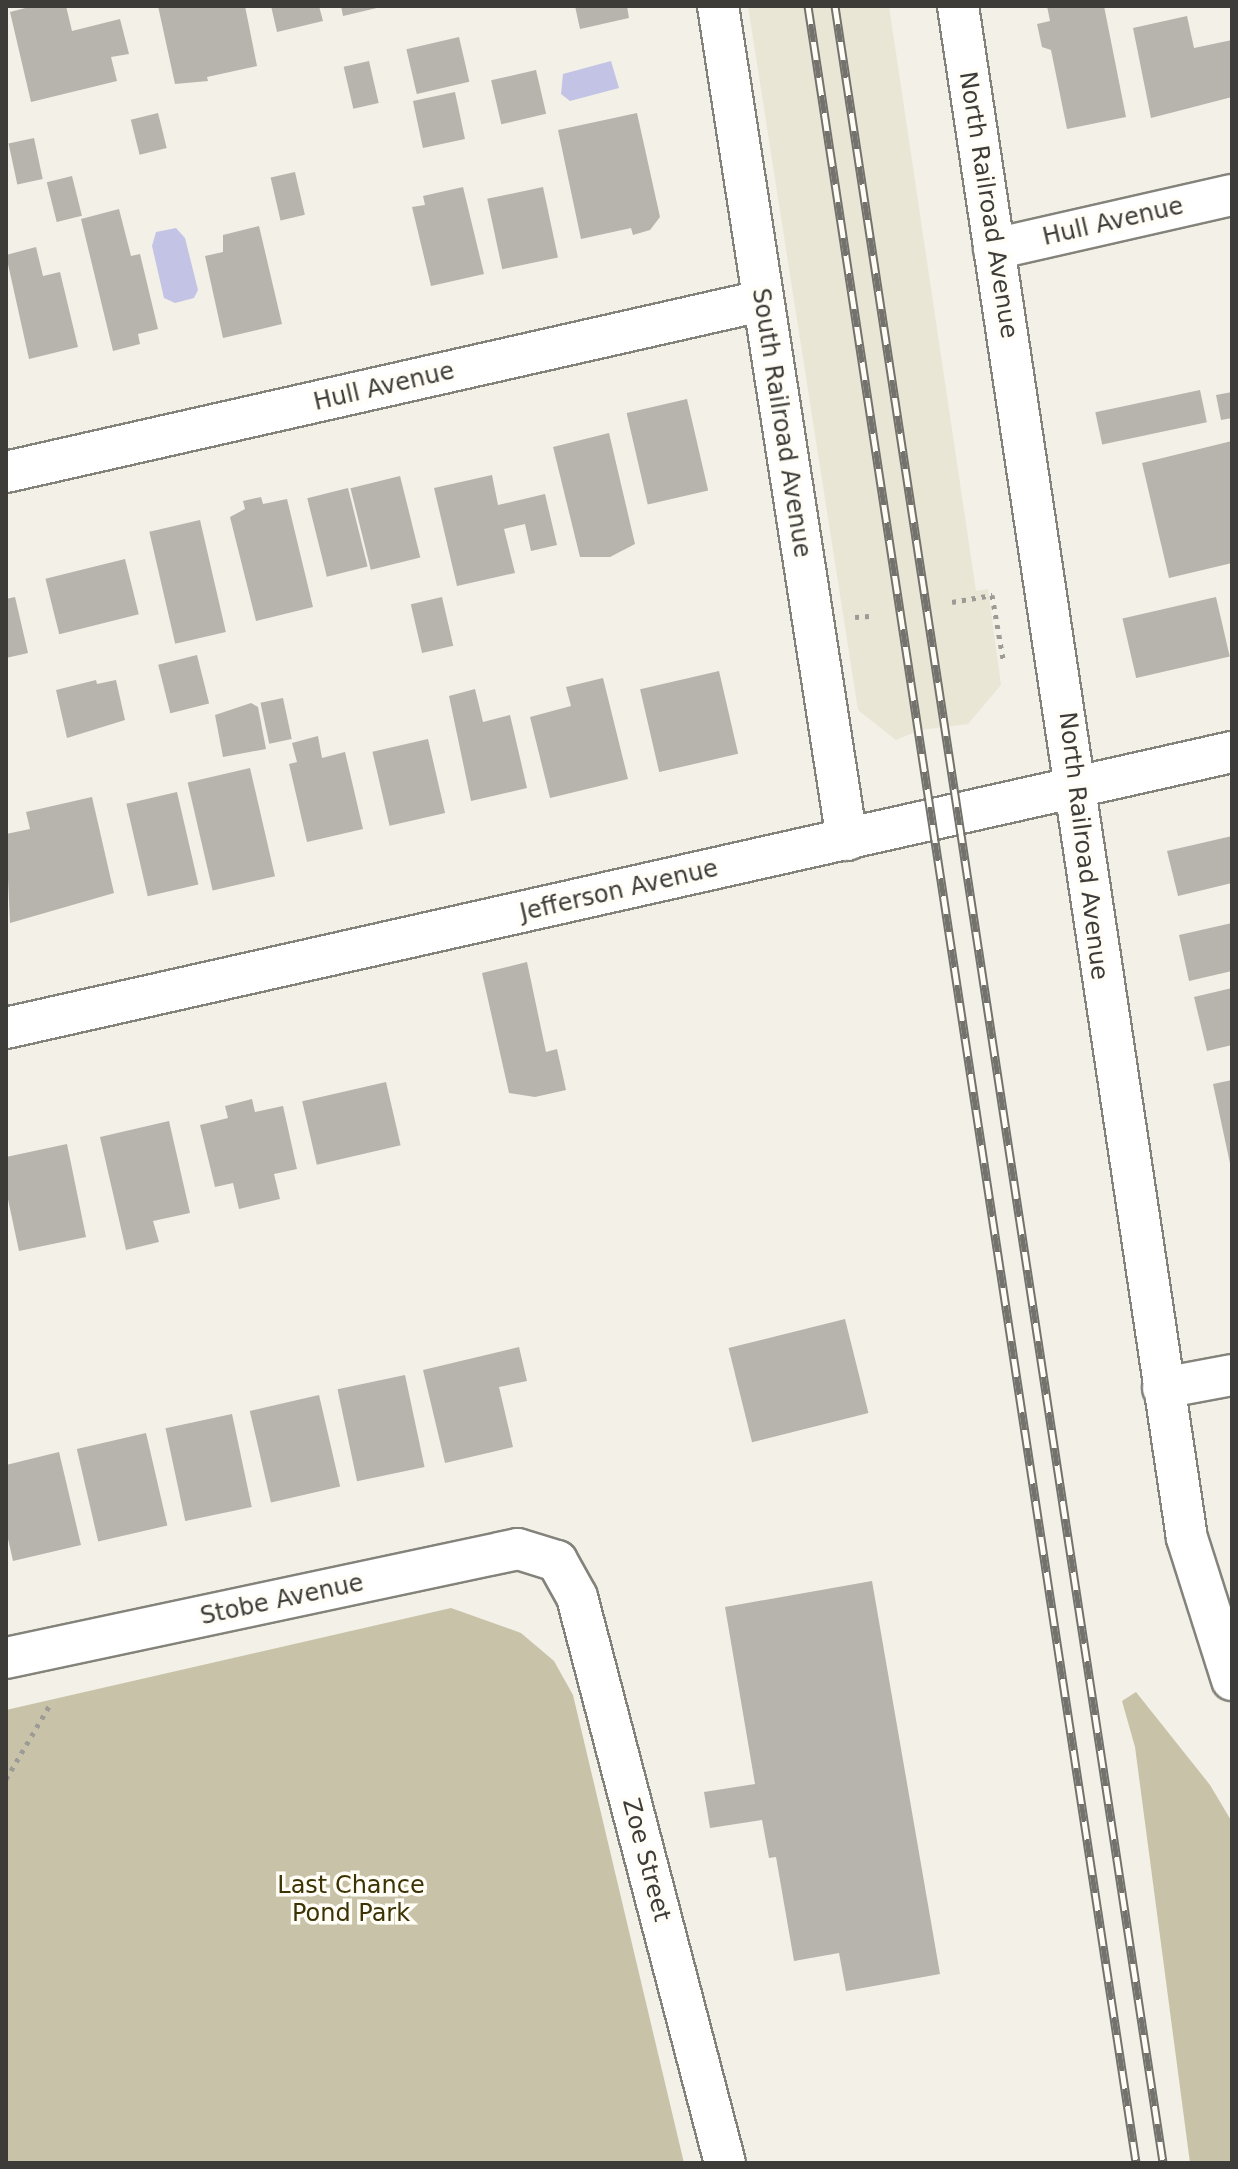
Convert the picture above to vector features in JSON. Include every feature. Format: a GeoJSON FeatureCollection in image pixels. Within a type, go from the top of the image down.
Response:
{"type":"FeatureCollection","features":[{"type":"Feature","properties":{"kind":"street","name":"South Railroad Avenue"},"geometry":{"type":"LineString","coordinates":[[718,6],[761,301],[847,840]]}},
{"type":"Feature","properties":{"kind":"street","name":"North Railroad Avenue"},"geometry":{"type":"LineString","coordinates":[[958,6],[1187,1538],[1232,1680]]}},
{"type":"Feature","properties":{"kind":"street","name":"Hull Avenue"},"geometry":{"type":"LineString","coordinates":[[994,249],[1232,195]]}},
{"type":"Feature","properties":{"kind":"street","name":"Hull Avenue"},"geometry":{"type":"LineString","coordinates":[[6,472],[761,301]]}},
{"type":"Feature","properties":{"kind":"street","name":"Jefferson Avenue"},"geometry":{"type":"LineString","coordinates":[[6,1028],[1232,752]]}},
{"type":"Feature","properties":{"kind":"street"},"geometry":{"type":"LineString","coordinates":[[1163,1388],[1232,1375]]}},
{"type":"Feature","properties":{"kind":"street","name":"Stobe Avenue"},"geometry":{"type":"LineString","coordinates":[[6,1658],[518,1549],[557,1561]]}},
{"type":"Feature","properties":{"kind":"street","name":"Zoe Street"},"geometry":{"type":"LineString","coordinates":[[557,1561],[577,1597],[725,2163]]}},
{"type":"Feature","properties":{"kind":"path"},"geometry":{"type":"LineString","coordinates":[[952,602],[992,595],[1003,659]]}},
{"type":"Feature","properties":{"kind":"path"},"geometry":{"type":"LineString","coordinates":[[6,1779],[51,1703]]}},
{"type":"Feature","properties":{"kind":"shaded area"},"geometry":{"type":"Polygon","coordinates":[[[748,6],[889,6],[976,591],[988,589],[1001,685],[968,724],[920,730],[896,740],[858,710],[748,6]]]}},
{"type":"Feature","properties":{"kind":"green space","name":"Last Chance Pond Park"},"geometry":{"type":"Polygon","coordinates":[[[451,1608],[521,1633],[554,1661],[573,1695],[684,2163],[6,2163],[6,1710],[451,1608]]]}},
{"type":"Feature","properties":{"kind":"green space"},"geometry":{"type":"Polygon","coordinates":[[[1136,1692],[1210,1785],[1232,1822],[1232,2163],[1190,2163],[1135,1747],[1122,1701],[1136,1692]]]}},
{"type":"Feature","properties":{"kind":"water"},"geometry":{"type":"Polygon","coordinates":[[[611,61],[619,88],[570,101],[561,94],[563,74],[611,61]]]}},
{"type":"Feature","properties":{"kind":"water"},"geometry":{"type":"Polygon","coordinates":[[[176,228],[185,238],[198,290],[194,298],[175,303],[164,298],[152,246],[156,232],[176,228]]]}},
{"type":"Feature","properties":{"kind":"building"},"geometry":{"type":"Polygon","coordinates":[[[33,6],[66,6],[72,31],[120,19],[129,54],[111,57],[117,81],[31,102],[10,12],[33,6]]]}},
{"type":"Feature","properties":{"kind":"building"},"geometry":{"type":"Polygon","coordinates":[[[158,6],[245,6],[257,66],[207,77],[208,81],[175,84],[158,6]]]}},
{"type":"Feature","properties":{"kind":"building"},"geometry":{"type":"Polygon","coordinates":[[[271,6],[319,6],[323,21],[277,32],[271,6]]]}},
{"type":"Feature","properties":{"kind":"building"},"geometry":{"type":"Polygon","coordinates":[[[341,6],[381,6],[381,7],[343,16],[341,6]]]}},
{"type":"Feature","properties":{"kind":"building"},"geometry":{"type":"Polygon","coordinates":[[[575,6],[627,6],[629,18],[580,29],[575,6]]]}},
{"type":"Feature","properties":{"kind":"building"},"geometry":{"type":"Polygon","coordinates":[[[1047,6],[1104,6],[1126,117],[1067,129],[1051,50],[1042,47],[1037,24],[1050,21],[1047,6]]]}},
{"type":"Feature","properties":{"kind":"building"},"geometry":{"type":"Polygon","coordinates":[[[1187,16],[1194,48],[1232,40],[1232,97],[1151,118],[1133,28],[1187,16]]]}},
{"type":"Feature","properties":{"kind":"building"},"geometry":{"type":"Polygon","coordinates":[[[459,37],[469,82],[417,94],[406,49],[459,37]]]}},
{"type":"Feature","properties":{"kind":"building"},"geometry":{"type":"Polygon","coordinates":[[[369,61],[379,103],[353,109],[344,67],[369,61]]]}},
{"type":"Feature","properties":{"kind":"building"},"geometry":{"type":"Polygon","coordinates":[[[536,70],[546,114],[501,124],[491,80],[536,70]]]}},
{"type":"Feature","properties":{"kind":"building"},"geometry":{"type":"Polygon","coordinates":[[[455,92],[465,139],[423,148],[413,101],[455,92]]]}},
{"type":"Feature","properties":{"kind":"building"},"geometry":{"type":"Polygon","coordinates":[[[158,113],[167,148],[140,155],[131,120],[158,113]]]}},
{"type":"Feature","properties":{"kind":"building"},"geometry":{"type":"Polygon","coordinates":[[[637,113],[660,217],[650,230],[633,235],[631,228],[581,239],[558,130],[637,113]]]}},
{"type":"Feature","properties":{"kind":"building"},"geometry":{"type":"Polygon","coordinates":[[[34,138],[43,179],[17,184],[9,143],[34,138]]]}},
{"type":"Feature","properties":{"kind":"building"},"geometry":{"type":"Polygon","coordinates":[[[295,172],[305,215],[281,220],[271,178],[295,172]]]}},
{"type":"Feature","properties":{"kind":"building"},"geometry":{"type":"Polygon","coordinates":[[[72,176],[82,216],[57,222],[47,182],[72,176]]]}},
{"type":"Feature","properties":{"kind":"building"},"geometry":{"type":"Polygon","coordinates":[[[463,187],[484,274],[431,286],[412,207],[425,205],[423,196],[463,187]]]}},
{"type":"Feature","properties":{"kind":"building"},"geometry":{"type":"Polygon","coordinates":[[[543,187],[558,257],[502,269],[487,199],[543,187]]]}},
{"type":"Feature","properties":{"kind":"building"},"geometry":{"type":"Polygon","coordinates":[[[119,209],[131,256],[140,254],[158,329],[138,334],[140,344],[113,351],[81,219],[119,209]]]}},
{"type":"Feature","properties":{"kind":"building"},"geometry":{"type":"Polygon","coordinates":[[[259,226],[282,324],[223,338],[205,256],[223,252],[223,235],[259,226]]]}},
{"type":"Feature","properties":{"kind":"building"},"geometry":{"type":"Polygon","coordinates":[[[36,247],[43,276],[60,272],[78,347],[29,359],[6,255],[36,247]]]}},
{"type":"Feature","properties":{"kind":"building"},"geometry":{"type":"Polygon","coordinates":[[[1200,390],[1207,422],[1102,445],[1095,412],[1200,390]]]}},
{"type":"Feature","properties":{"kind":"building"},"geometry":{"type":"Polygon","coordinates":[[[1232,392],[1232,418],[1221,420],[1216,395],[1232,392]]]}},
{"type":"Feature","properties":{"kind":"building"},"geometry":{"type":"Polygon","coordinates":[[[687,399],[708,491],[648,505],[627,413],[687,399]]]}},
{"type":"Feature","properties":{"kind":"building"},"geometry":{"type":"Polygon","coordinates":[[[609,433],[635,544],[610,557],[580,557],[553,447],[609,433]]]}},
{"type":"Feature","properties":{"kind":"building"},"geometry":{"type":"Polygon","coordinates":[[[1232,441],[1232,563],[1169,578],[1142,463],[1232,441]]]}},
{"type":"Feature","properties":{"kind":"building"},"geometry":{"type":"Polygon","coordinates":[[[492,475],[498,505],[545,494],[557,545],[531,551],[525,524],[504,529],[515,573],[457,586],[434,488],[492,475]]]}},
{"type":"Feature","properties":{"kind":"building"},"geometry":{"type":"Polygon","coordinates":[[[400,476],[420,558],[371,570],[351,488],[400,476]]]}},
{"type":"Feature","properties":{"kind":"building"},"geometry":{"type":"Polygon","coordinates":[[[348,488],[368,567],[327,577],[307,498],[348,488]]]}},
{"type":"Feature","properties":{"kind":"building"},"geometry":{"type":"Polygon","coordinates":[[[261,497],[263,504],[287,499],[313,607],[256,621],[230,517],[245,509],[243,501],[261,497]]]}},
{"type":"Feature","properties":{"kind":"building"},"geometry":{"type":"Polygon","coordinates":[[[200,520],[226,632],[175,644],[149,532],[200,520]]]}},
{"type":"Feature","properties":{"kind":"building"},"geometry":{"type":"Polygon","coordinates":[[[125,559],[139,614],[59,634],[45,579],[125,559]]]}},
{"type":"Feature","properties":{"kind":"building"},"geometry":{"type":"Polygon","coordinates":[[[15,597],[28,653],[6,658],[6,599],[15,597]]]}},
{"type":"Feature","properties":{"kind":"building"},"geometry":{"type":"Polygon","coordinates":[[[442,597],[453,646],[422,653],[411,604],[442,597]]]}},
{"type":"Feature","properties":{"kind":"building"},"geometry":{"type":"Polygon","coordinates":[[[1216,597],[1230,656],[1136,678],[1122,619],[1216,597]]]}},
{"type":"Feature","properties":{"kind":"building"},"geometry":{"type":"Polygon","coordinates":[[[197,655],[209,704],[170,713],[158,665],[197,655]]]}},
{"type":"Feature","properties":{"kind":"building"},"geometry":{"type":"Polygon","coordinates":[[[719,671],[738,754],[659,772],[640,689],[719,671]]]}},
{"type":"Feature","properties":{"kind":"building"},"geometry":{"type":"Polygon","coordinates":[[[603,678],[628,779],[550,798],[530,717],[571,706],[566,687],[603,678]]]}},
{"type":"Feature","properties":{"kind":"building"},"geometry":{"type":"Polygon","coordinates":[[[96,680],[97,684],[116,680],[125,720],[67,738],[56,690],[96,680]]]}},
{"type":"Feature","properties":{"kind":"building"},"geometry":{"type":"Polygon","coordinates":[[[475,689],[483,722],[510,715],[527,788],[471,801],[449,696],[475,689]]]}},
{"type":"Feature","properties":{"kind":"building"},"geometry":{"type":"Polygon","coordinates":[[[283,698],[292,739],[269,744],[261,703],[283,698]]]}},
{"type":"Feature","properties":{"kind":"building"},"geometry":{"type":"Polygon","coordinates":[[[251,703],[258,707],[266,749],[223,757],[215,715],[251,703]]]}},
{"type":"Feature","properties":{"kind":"building"},"geometry":{"type":"Polygon","coordinates":[[[318,736],[322,758],[345,752],[363,829],[307,842],[289,764],[297,762],[292,743],[318,736]]]}},
{"type":"Feature","properties":{"kind":"building"},"geometry":{"type":"Polygon","coordinates":[[[428,739],[445,813],[390,826],[372,752],[428,739]]]}},
{"type":"Feature","properties":{"kind":"building"},"geometry":{"type":"Polygon","coordinates":[[[250,768],[275,876],[213,891],[188,782],[250,768]]]}},
{"type":"Feature","properties":{"kind":"building"},"geometry":{"type":"Polygon","coordinates":[[[177,792],[198,885],[148,896],[126,804],[177,792]]]}},
{"type":"Feature","properties":{"kind":"building"},"geometry":{"type":"Polygon","coordinates":[[[92,797],[114,893],[10,923],[6,834],[30,829],[26,812],[92,797]]]}},
{"type":"Feature","properties":{"kind":"building"},"geometry":{"type":"Polygon","coordinates":[[[1232,836],[1232,883],[1178,896],[1167,851],[1232,836]]]}},
{"type":"Feature","properties":{"kind":"building"},"geometry":{"type":"Polygon","coordinates":[[[1232,923],[1232,971],[1189,981],[1179,935],[1232,923]]]}},
{"type":"Feature","properties":{"kind":"building"},"geometry":{"type":"Polygon","coordinates":[[[527,962],[546,1052],[557,1049],[566,1090],[535,1097],[509,1093],[482,973],[527,962]]]}},
{"type":"Feature","properties":{"kind":"building"},"geometry":{"type":"Polygon","coordinates":[[[1232,988],[1232,1045],[1207,1051],[1194,997],[1232,988]]]}},
{"type":"Feature","properties":{"kind":"building"},"geometry":{"type":"Polygon","coordinates":[[[1232,1080],[1232,1167],[1231,1168],[1213,1084],[1232,1080]]]}},
{"type":"Feature","properties":{"kind":"building"},"geometry":{"type":"Polygon","coordinates":[[[386,1082],[401,1145],[317,1165],[302,1101],[386,1082]]]}},
{"type":"Feature","properties":{"kind":"building"},"geometry":{"type":"Polygon","coordinates":[[[252,1099],[255,1112],[283,1106],[297,1169],[274,1174],[280,1199],[239,1209],[233,1183],[215,1187],[200,1125],[228,1118],[225,1106],[252,1099]]]}},
{"type":"Feature","properties":{"kind":"building"},"geometry":{"type":"Polygon","coordinates":[[[169,1121],[190,1213],[153,1221],[159,1242],[126,1250],[100,1137],[169,1121]]]}},
{"type":"Feature","properties":{"kind":"building"},"geometry":{"type":"Polygon","coordinates":[[[67,1144],[86,1237],[19,1251],[6,1190],[6,1157],[67,1144]]]}},
{"type":"Feature","properties":{"kind":"building"},"geometry":{"type":"Polygon","coordinates":[[[845,1319],[868,1413],[752,1442],[729,1348],[845,1319]]]}},
{"type":"Feature","properties":{"kind":"building"},"geometry":{"type":"Polygon","coordinates":[[[519,1347],[527,1381],[499,1387],[513,1447],[445,1463],[423,1370],[519,1347]]]}},
{"type":"Feature","properties":{"kind":"building"},"geometry":{"type":"Polygon","coordinates":[[[405,1375],[425,1467],[357,1481],[338,1389],[405,1375]]]}},
{"type":"Feature","properties":{"kind":"building"},"geometry":{"type":"Polygon","coordinates":[[[319,1395],[340,1487],[271,1503],[250,1411],[319,1395]]]}},
{"type":"Feature","properties":{"kind":"building"},"geometry":{"type":"Polygon","coordinates":[[[232,1414],[252,1507],[185,1521],[165,1428],[232,1414]]]}},
{"type":"Feature","properties":{"kind":"building"},"geometry":{"type":"Polygon","coordinates":[[[146,1433],[167,1526],[98,1542],[77,1449],[146,1433]]]}},
{"type":"Feature","properties":{"kind":"building"},"geometry":{"type":"Polygon","coordinates":[[[59,1452],[81,1545],[13,1561],[6,1530],[6,1465],[59,1452]]]}},
{"type":"Feature","properties":{"kind":"building"},"geometry":{"type":"Polygon","coordinates":[[[872,1581],[940,1974],[846,1991],[839,1953],[794,1961],[776,1857],[769,1858],[762,1820],[710,1828],[704,1792],[755,1784],[725,1607],[872,1581]]]}},
{"type":"Feature","properties":{"kind":"railway"},"geometry":{"type":"LineString","coordinates":[[808,6],[1136,2163]]}},
{"type":"Feature","properties":{"kind":"railway"},"geometry":{"type":"LineString","coordinates":[[835,6],[1163,2163]]}}]}
